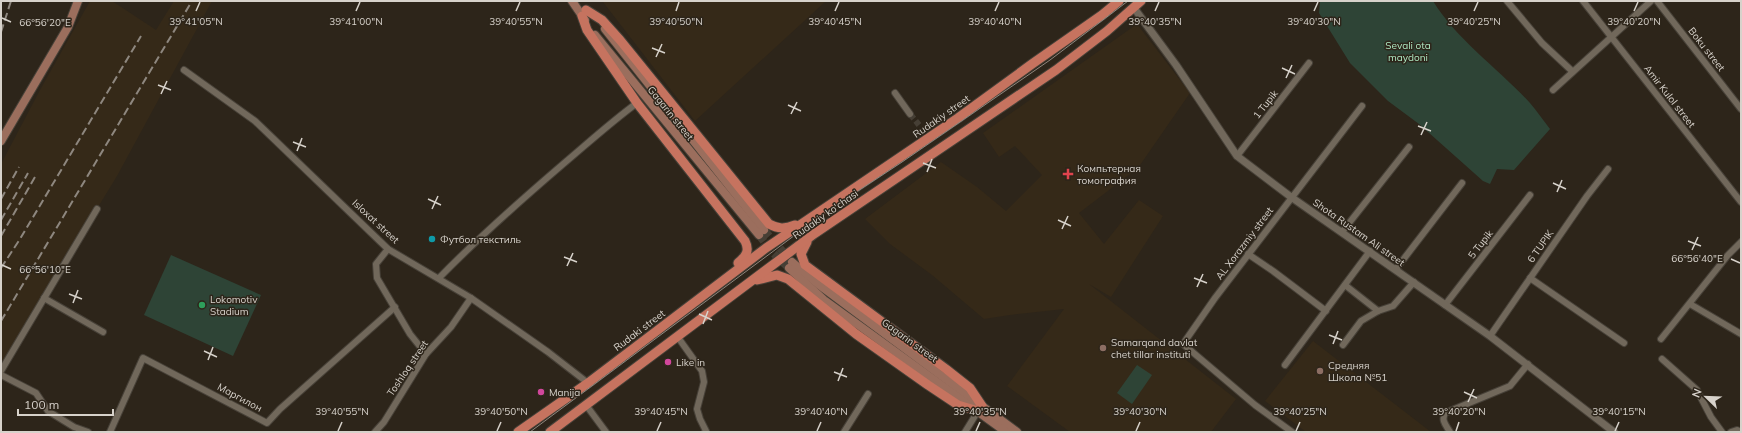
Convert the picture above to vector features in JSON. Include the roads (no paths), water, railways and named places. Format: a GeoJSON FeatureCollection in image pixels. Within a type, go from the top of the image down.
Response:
{"type":"FeatureCollection","features":[{"type":"Feature","properties":{"kind":"main road"},"geometry":{"type":"LineString","coordinates":[[1,141],[68,27],[78,1]]}},
{"type":"Feature","properties":{"kind":"main road","name":"Gagarin street"},"geometry":{"type":"LineString","coordinates":[[572,1],[584,13],[605,29],[762,233]]}},
{"type":"Feature","properties":{"kind":"main road","name":"Gagarin street"},"geometry":{"type":"LineString","coordinates":[[576,1],[584,13]]}},
{"type":"Feature","properties":{"kind":"main road","name":"Rudakiy street"},"geometry":{"type":"LineString","coordinates":[[807,220],[898,159],[1102,16],[1119,1]]}},
{"type":"Feature","properties":{"kind":"main road"},"geometry":{"type":"LineString","coordinates":[[898,159],[907,172],[1056,70],[1107,31],[1141,1]]}},
{"type":"Feature","properties":{"kind":"main road"},"geometry":{"type":"LineString","coordinates":[[584,13],[587,30],[637,103],[739,232],[747,245],[746,255],[722,281]]}},
{"type":"Feature","properties":{"kind":"main road"},"geometry":{"type":"LineString","coordinates":[[584,13],[602,20],[620,40],[769,224],[776,228],[783,229],[807,220]]}},
{"type":"Feature","properties":{"kind":"main road","name":"Rudakiy ko'chasi"},"geometry":{"type":"LineString","coordinates":[[745,285],[814,234],[907,172]]}},
{"type":"Feature","properties":{"kind":"main road","name":"Rudaki street"},"geometry":{"type":"LineString","coordinates":[[518,432],[588,383],[722,281],[807,220]]}},
{"type":"Feature","properties":{"kind":"main road"},"geometry":{"type":"LineString","coordinates":[[814,234],[802,251],[801,258],[805,265],[946,368],[970,388],[980,408]]}},
{"type":"Feature","properties":{"kind":"main road","name":"Gagarin street"},"geometry":{"type":"LineString","coordinates":[[791,265],[824,300],[1017,432]]}},
{"type":"Feature","properties":{"kind":"main road"},"geometry":{"type":"LineString","coordinates":[[550,432],[745,285],[772,275],[784,277],[856,334],[928,385],[958,404],[980,408]]}},
{"type":"Feature","properties":{"kind":"main road"},"geometry":{"type":"LineString","coordinates":[[696,301],[704,315]]}},
{"type":"Feature","properties":{"kind":"main road","name":"Gagarin street"},"geometry":{"type":"LineString","coordinates":[[980,408],[1006,432]]}},
{"type":"Feature","properties":{"kind":"street"},"geometry":{"type":"LineString","coordinates":[[1507,1],[1542,43],[1572,71]]}},
{"type":"Feature","properties":{"kind":"street","name":"Amir Kulol street"},"geometry":{"type":"LineString","coordinates":[[1583,1],[1741,202]]}},
{"type":"Feature","properties":{"kind":"street"},"geometry":{"type":"LineString","coordinates":[[1553,90],[1572,71],[1612,38],[1651,1]]}},
{"type":"Feature","properties":{"kind":"street","name":"Boku street"},"geometry":{"type":"LineString","coordinates":[[1657,1],[1741,109]]}},
{"type":"Feature","properties":{"kind":"street","name":"Shota Rustam Ali street"},"geometry":{"type":"LineString","coordinates":[[1134,8],[1176,65],[1237,156],[1291,196],[1490,336],[1614,432]]}},
{"type":"Feature","properties":{"kind":"street","name":"1 Tupik"},"geometry":{"type":"LineString","coordinates":[[1237,156],[1308,63]]}},
{"type":"Feature","properties":{"kind":"street","name":"Isloxat street"},"geometry":{"type":"LineString","coordinates":[[184,70],[255,121],[388,249],[471,298],[548,352],[588,383]]}},
{"type":"Feature","properties":{"kind":"street"},"geometry":{"type":"LineString","coordinates":[[895,93],[910,114]]}},
{"type":"Feature","properties":{"kind":"street"},"geometry":{"type":"LineString","coordinates":[[439,278],[470,246],[535,188],[616,118],[637,103]]}},
{"type":"Feature","properties":{"kind":"street","name":"AL Xorazmiy street"},"geometry":{"type":"LineString","coordinates":[[1292,432],[1255,405],[1183,344],[1215,298],[1291,196],[1362,106]]}},
{"type":"Feature","properties":{"kind":"street"},"geometry":{"type":"LineString","coordinates":[[1342,232],[1409,147]]}},
{"type":"Feature","properties":{"kind":"street","name":"6 TUPIK"},"geometry":{"type":"LineString","coordinates":[[1490,336],[1587,196],[1608,169]]}},
{"type":"Feature","properties":{"kind":"street"},"geometry":{"type":"LineString","coordinates":[[1396,269],[1462,183]]}},
{"type":"Feature","properties":{"kind":"street","name":"5 Tupik"},"geometry":{"type":"LineString","coordinates":[[1445,305],[1530,195]]}},
{"type":"Feature","properties":{"kind":"street"},"geometry":{"type":"LineString","coordinates":[[1,371],[97,209]]}},
{"type":"Feature","properties":{"kind":"street"},"geometry":{"type":"LineString","coordinates":[[1661,339],[1728,255],[1741,242]]}},
{"type":"Feature","properties":{"kind":"street"},"geometry":{"type":"LineString","coordinates":[[388,249],[376,264],[377,278],[410,334],[426,354]]}},
{"type":"Feature","properties":{"kind":"street"},"geometry":{"type":"LineString","coordinates":[[1285,365],[1370,251]]}},
{"type":"Feature","properties":{"kind":"street"},"geometry":{"type":"LineString","coordinates":[[1248,254],[1326,311]]}},
{"type":"Feature","properties":{"kind":"street"},"geometry":{"type":"LineString","coordinates":[[1530,278],[1624,343]]}},
{"type":"Feature","properties":{"kind":"street"},"geometry":{"type":"LineString","coordinates":[[1343,345],[1356,326],[1378,311],[1392,306],[1414,282]]}},
{"type":"Feature","properties":{"kind":"street"},"geometry":{"type":"LineString","coordinates":[[1345,285],[1378,311]]}},
{"type":"Feature","properties":{"kind":"street"},"geometry":{"type":"LineString","coordinates":[[44,298],[103,332]]}},
{"type":"Feature","properties":{"kind":"street","name":"Toshloq street"},"geometry":{"type":"LineString","coordinates":[[375,432],[384,422],[426,354],[451,327],[471,298]]}},
{"type":"Feature","properties":{"kind":"street"},"geometry":{"type":"LineString","coordinates":[[1690,304],[1741,334]]}},
{"type":"Feature","properties":{"kind":"street","name":"Маргилон"},"geometry":{"type":"LineString","coordinates":[[110,432],[143,358],[267,423],[280,409],[395,307]]}},
{"type":"Feature","properties":{"kind":"street"},"geometry":{"type":"LineString","coordinates":[[677,336],[702,371],[704,382],[697,409],[700,419],[707,432]]}},
{"type":"Feature","properties":{"kind":"street"},"geometry":{"type":"LineString","coordinates":[[1662,359],[1697,390],[1711,417],[1722,432]]}},
{"type":"Feature","properties":{"kind":"street"},"geometry":{"type":"LineString","coordinates":[[1450,432],[1443,421],[1445,413],[1510,386],[1528,364]]}},
{"type":"Feature","properties":{"kind":"street"},"geometry":{"type":"LineString","coordinates":[[1,375],[36,393],[48,411],[74,427],[88,432]]}},
{"type":"Feature","properties":{"kind":"street"},"geometry":{"type":"LineString","coordinates":[[844,432],[868,394]]}},
{"type":"Feature","properties":{"kind":"street"},"geometry":{"type":"LineString","coordinates":[[586,405],[606,432]]}},
{"type":"Feature","properties":{"kind":"street"},"geometry":{"type":"LineString","coordinates":[[965,432],[980,408]]}},
{"type":"Feature","properties":{"kind":"street"},"geometry":{"type":"LineString","coordinates":[[1731,432],[1737,430],[1741,432]]}},
{"type":"Feature","properties":{"kind":"tunnel"},"geometry":{"type":"LineString","coordinates":[[910,114],[919,125]]}},
{"type":"Feature","properties":{"kind":"tunnel"},"geometry":{"type":"LineString","coordinates":[[764,230],[792,262]]}},
{"type":"Feature","properties":{"kind":"tunnel"},"geometry":{"type":"LineString","coordinates":[[759,235],[772,252],[789,268]]}},
{"type":"Feature","properties":{"kind":"tram line"},"geometry":{"type":"LineString","coordinates":[[530,432],[826,212],[902,162],[1050,60],[1128,1]]}},
{"type":"Feature","properties":{"kind":"railway"},"geometry":{"type":"LineString","coordinates":[[1,32],[11,1]]}},
{"type":"Feature","properties":{"kind":"railway"},"geometry":{"type":"LineString","coordinates":[[1,321],[192,1]]}},
{"type":"Feature","properties":{"kind":"railway"},"geometry":{"type":"LineString","coordinates":[[1,268],[20,239],[141,36]]}},
{"type":"Feature","properties":{"kind":"railway"},"geometry":{"type":"LineString","coordinates":[[1,199],[19,167]]}},
{"type":"Feature","properties":{"kind":"railway"},"geometry":{"type":"LineString","coordinates":[[1,220],[28,173]]}},
{"type":"Feature","properties":{"kind":"railway"},"geometry":{"type":"LineString","coordinates":[[1,236],[35,177]]}},
{"type":"Feature","properties":{"kind":"place","name":"Компьтерная томография"},"geometry":{"type":"Point","coordinates":[1068,174]}},
{"type":"Feature","properties":{"kind":"place","name":"Футбол текстиль"},"geometry":{"type":"Point","coordinates":[432,239]}},
{"type":"Feature","properties":{"kind":"place","name":"Lokomotiv Stadium"},"geometry":{"type":"Point","coordinates":[202,305]}},
{"type":"Feature","properties":{"kind":"place","name":"Samarqand davlat chet tillar instituti"},"geometry":{"type":"Point","coordinates":[1103,348]}},
{"type":"Feature","properties":{"kind":"place","name":"Like in"},"geometry":{"type":"Point","coordinates":[668,362]}},
{"type":"Feature","properties":{"kind":"place","name":"Средняя Школа №51"},"geometry":{"type":"Point","coordinates":[1320,371]}},
{"type":"Feature","properties":{"kind":"place","name":"Manija"},"geometry":{"type":"Point","coordinates":[541,392]}},
{"type":"Feature","properties":{"kind":"park label","name":"Sevali ota maydoni"},"geometry":{"type":"Point","coordinates":[1408,50]}}]}
